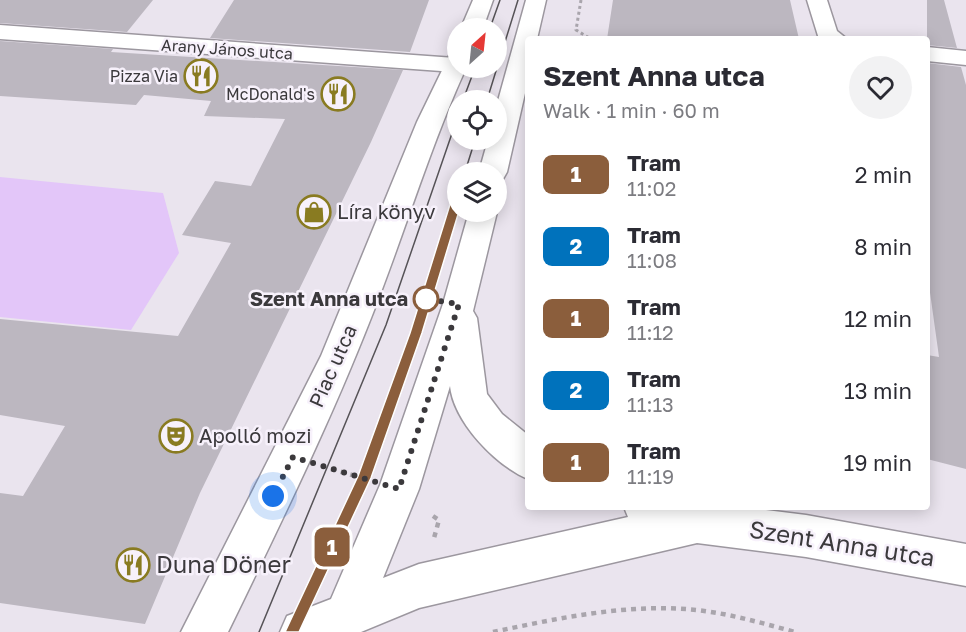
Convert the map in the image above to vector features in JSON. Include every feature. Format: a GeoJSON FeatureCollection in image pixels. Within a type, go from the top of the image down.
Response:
{"type":"FeatureCollection","features":[{"type":"Feature","properties":{"kind":"street"},"geometry":{"type":"LineString","coordinates":[[476,18],[483,0]]}},
{"type":"Feature","properties":{"kind":"street"},"geometry":{"type":"LineString","coordinates":[[527,36],[536,0]]}},
{"type":"Feature","properties":{"kind":"street"},"geometry":{"type":"LineString","coordinates":[[817,0],[827,35],[829,36]]}},
{"type":"Feature","properties":{"kind":"street","name":"Arany János utca"},"geometry":{"type":"LineString","coordinates":[[0,32],[447,61]]}},
{"type":"Feature","properties":{"kind":"street"},"geometry":{"type":"LineString","coordinates":[[496,162],[525,44]]}},
{"type":"Feature","properties":{"kind":"street"},"geometry":{"type":"LineString","coordinates":[[930,54],[966,58]]}},
{"type":"Feature","properties":{"kind":"street","name":"Piac utca"},"geometry":{"type":"LineString","coordinates":[[204,632],[293,457],[355,316],[448,78]]}},
{"type":"Feature","properties":{"kind":"street"},"geometry":{"type":"LineString","coordinates":[[342,624],[399,489],[459,304],[480,222]]}},
{"type":"Feature","properties":{"kind":"street"},"geometry":{"type":"LineString","coordinates":[[459,304],[470,400],[489,426],[525,457]]}},
{"type":"Feature","properties":{"kind":"street"},"geometry":{"type":"LineString","coordinates":[[655,510],[697,522]]}},
{"type":"Feature","properties":{"kind":"street","name":"Szent Anna utca"},"geometry":{"type":"LineString","coordinates":[[303,632],[342,624],[419,586],[697,522],[806,536],[966,565]]}},
{"type":"Feature","properties":{"kind":"path"},"geometry":{"type":"LineString","coordinates":[[581,0],[576,30],[586,36]]}},
{"type":"Feature","properties":{"kind":"path"},"geometry":{"type":"LineString","coordinates":[[293,457],[399,489]]}},
{"type":"Feature","properties":{"kind":"path"},"geometry":{"type":"LineString","coordinates":[[493,632],[589,614],[658,609],[723,614],[795,632]]}},
{"type":"Feature","properties":{"kind":"shaded area"},"geometry":{"type":"Polygon","coordinates":[[[0,177],[163,193],[179,253],[131,330],[0,317],[0,177]]]}},
{"type":"Feature","properties":{"kind":"building"},"geometry":{"type":"Polygon","coordinates":[[[0,0],[153,0],[127,32],[0,23],[0,0]]]}},
{"type":"Feature","properties":{"kind":"building"},"geometry":{"type":"Polygon","coordinates":[[[234,0],[429,0],[410,52],[210,38],[234,0]]]}},
{"type":"Feature","properties":{"kind":"building"},"geometry":{"type":"Polygon","coordinates":[[[613,0],[790,0],[798,36],[607,36],[613,0]]]}},
{"type":"Feature","properties":{"kind":"building"},"geometry":{"type":"Polygon","coordinates":[[[927,0],[944,0],[957,48],[930,45],[930,36],[927,36],[927,0]]]}},
{"type":"Feature","properties":{"kind":"building"},"geometry":{"type":"Polygon","coordinates":[[[0,41],[113,49],[111,52],[403,70],[371,142],[200,493],[145,624],[0,603],[0,493],[23,496],[65,426],[0,415],[0,319],[178,336],[231,243],[182,235],[215,181],[251,186],[285,119],[204,116],[211,101],[144,95],[136,105],[0,96],[0,41]]]}},
{"type":"Feature","properties":{"kind":"building"},"geometry":{"type":"Polygon","coordinates":[[[930,63],[961,67],[966,85],[966,469],[930,460],[930,356],[939,357],[930,292],[930,63]]]}},
{"type":"Feature","properties":{"kind":"tram line"},"geometry":{"type":"LineString","coordinates":[[494,18],[500,0]]}},
{"type":"Feature","properties":{"kind":"tram line"},"geometry":{"type":"LineString","coordinates":[[490,90],[518,0]]}},
{"type":"Feature","properties":{"kind":"tram line"},"geometry":{"type":"LineString","coordinates":[[467,90],[471,78]]}},
{"type":"Feature","properties":{"kind":"tram line"},"geometry":{"type":"LineString","coordinates":[[259,632],[386,325],[447,148]]}},
{"type":"Feature","properties":{"kind":"tram line"},"geometry":{"type":"LineString","coordinates":[[468,162],[472,150]]}},
{"type":"Feature","properties":{"kind":"tram line"},"geometry":{"type":"LineString","coordinates":[[293,632],[364,478],[416,333],[451,222]]}},
{"type":"Feature","properties":{"kind":"tram line","name":"1"},"geometry":{"type":"LineString","coordinates":[[293,632],[364,478],[416,333],[451,222]]}},
{"type":"Feature","properties":{"kind":"place","name":"Pizza Via"},"geometry":{"type":"Point","coordinates":[201,76]}},
{"type":"Feature","properties":{"kind":"place","name":"McDonald's"},"geometry":{"type":"Point","coordinates":[338,94]}},
{"type":"Feature","properties":{"kind":"place","name":"Líra könyv"},"geometry":{"type":"Point","coordinates":[314,212]}},
{"type":"Feature","properties":{"kind":"place","name":"Szent Anna utca"},"geometry":{"type":"Point","coordinates":[426,299]}},
{"type":"Feature","properties":{"kind":"place","name":"Apolló mozi"},"geometry":{"type":"Point","coordinates":[176,436]}},
{"type":"Feature","properties":{"kind":"place","name":"Duna Döner"},"geometry":{"type":"Point","coordinates":[133,565]}},
{"type":"Feature","properties":{"kind":"route"},"geometry":{"type":"LineString","coordinates":[[273,496],[293,457],[399,489],[459,304],[426,299]]}}]}
